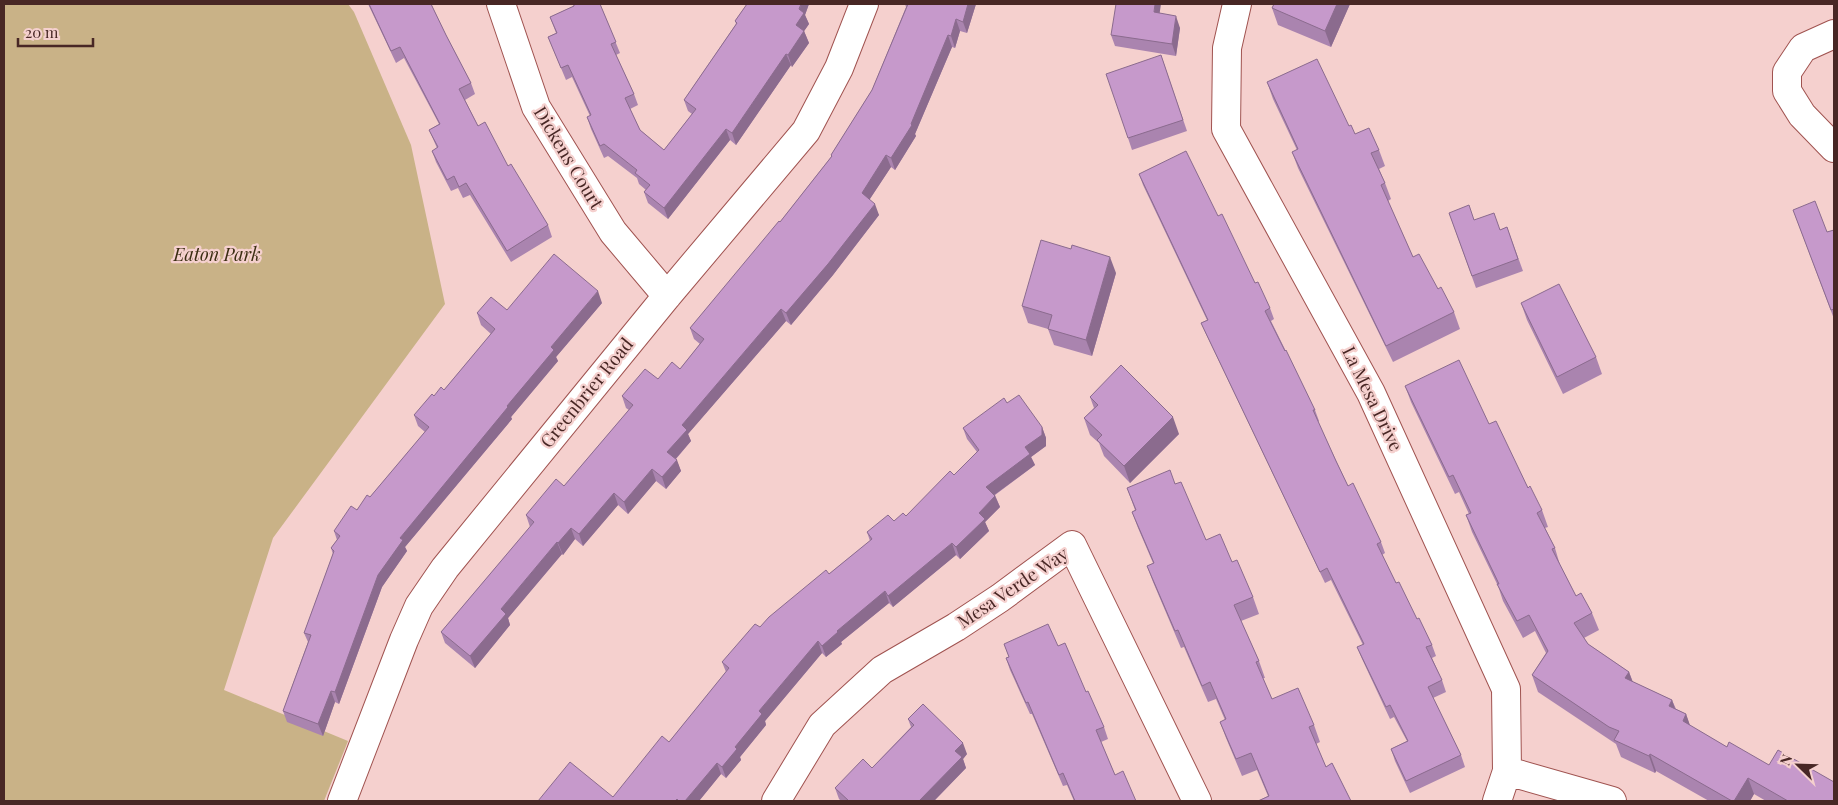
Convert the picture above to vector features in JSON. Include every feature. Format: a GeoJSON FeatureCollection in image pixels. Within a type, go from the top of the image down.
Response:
{"type":"FeatureCollection","features":[{"type":"Feature","properties":{"kind":"street","name":"Dickens Court"},"geometry":{"type":"LineString","coordinates":[[501,4],[536,107],[613,232],[667,296]]}},
{"type":"Feature","properties":{"kind":"street","name":"Greenbrier Road"},"geometry":{"type":"LineString","coordinates":[[342,801],[419,606],[445,568],[667,296],[806,131],[839,68],[864,4]]}},
{"type":"Feature","properties":{"kind":"street","name":"La Mesa Drive"},"geometry":{"type":"LineString","coordinates":[[1237,4],[1227,48],[1226,129],[1371,393],[1506,689],[1507,771],[1497,801]]}},
{"type":"Feature","properties":{"kind":"street"},"geometry":{"type":"LineString","coordinates":[[1834,34],[1803,48],[1787,72],[1787,91],[1802,116],[1834,148]]}},
{"type":"Feature","properties":{"kind":"street","name":"Mesa Verde Way"},"geometry":{"type":"LineString","coordinates":[[776,801],[822,725],[882,670],[956,627],[1000,598],[1072,545],[1197,801]]}},
{"type":"Feature","properties":{"kind":"street"},"geometry":{"type":"LineString","coordinates":[[1507,771],[1612,801]]}},
{"type":"Feature","properties":{"kind":"green space","name":"Eaton Park"},"geometry":{"type":"Polygon","coordinates":[[[4,4],[348,4],[354,12],[411,145],[445,304],[273,538],[224,690],[348,741],[324,801],[4,801],[4,4]]]}},
{"type":"Feature","properties":{"kind":"building"},"geometry":{"type":"Polygon","coordinates":[[[369,4],[431,4],[471,83],[459,89],[478,126],[485,122],[508,166],[511,164],[548,225],[507,251],[466,183],[459,187],[454,176],[447,180],[432,151],[438,147],[429,130],[440,124],[400,47],[391,51],[369,4]]]}},
{"type":"Feature","properties":{"kind":"building"},"geometry":{"type":"Polygon","coordinates":[[[574,4],[600,4],[616,42],[611,44],[634,94],[625,98],[640,130],[664,150],[696,109],[684,100],[737,23],[735,21],[747,4],[801,4],[799,9],[804,13],[796,25],[804,31],[732,133],[726,129],[664,208],[644,192],[650,185],[635,173],[637,170],[604,144],[600,146],[587,117],[591,115],[568,65],[561,68],[548,37],[557,33],[550,17],[574,6],[574,4]]]}},
{"type":"Feature","properties":{"kind":"building"},"geometry":{"type":"Polygon","coordinates":[[[908,4],[968,4],[963,22],[956,19],[951,36],[948,35],[912,125],[891,158],[886,155],[862,193],[875,204],[828,264],[786,313],[781,309],[682,425],[687,430],[667,452],[677,460],[662,477],[652,469],[624,502],[614,493],[579,534],[571,528],[501,609],[506,614],[470,656],[441,632],[534,522],[526,515],[556,479],[564,486],[633,405],[622,396],[645,369],[658,379],[672,362],[680,369],[704,339],[690,328],[780,222],[832,156],[872,90],[908,4]]]}},
{"type":"Feature","properties":{"kind":"building"},"geometry":{"type":"Polygon","coordinates":[[[1116,4],[1155,4],[1154,12],[1176,16],[1172,44],[1111,35],[1116,4]]]}},
{"type":"Feature","properties":{"kind":"building"},"geometry":{"type":"Polygon","coordinates":[[[1274,4],[1337,4],[1325,31],[1272,8],[1274,4]]]}},
{"type":"Feature","properties":{"kind":"building"},"geometry":{"type":"Polygon","coordinates":[[[1161,55],[1183,120],[1128,138],[1106,74],[1161,55]]]}},
{"type":"Feature","properties":{"kind":"building"},"geometry":{"type":"Polygon","coordinates":[[[1317,59],[1349,126],[1351,125],[1355,134],[1369,128],[1379,150],[1371,153],[1385,183],[1381,185],[1413,257],[1419,254],[1438,289],[1441,287],[1454,312],[1386,346],[1292,152],[1298,149],[1267,82],[1317,59]]]}},
{"type":"Feature","properties":{"kind":"building"},"geometry":{"type":"Polygon","coordinates":[[[1186,151],[1218,216],[1222,214],[1255,283],[1258,282],[1270,308],[1265,311],[1315,410],[1313,410],[1336,461],[1348,486],[1353,483],[1381,542],[1377,544],[1396,583],[1399,582],[1432,645],[1426,647],[1442,680],[1428,687],[1461,755],[1406,781],[1391,749],[1408,741],[1390,705],[1386,707],[1357,647],[1364,644],[1327,568],[1320,572],[1201,323],[1208,320],[1139,174],[1186,151]]]}},
{"type":"Feature","properties":{"kind":"building"},"geometry":{"type":"Polygon","coordinates":[[[1815,201],[1827,232],[1834,230],[1834,309],[1831,310],[1793,210],[1815,201]]]}},
{"type":"Feature","properties":{"kind":"building"},"geometry":{"type":"Polygon","coordinates":[[[1469,205],[1474,220],[1494,213],[1500,230],[1507,227],[1518,259],[1472,276],[1449,213],[1469,205]]]}},
{"type":"Feature","properties":{"kind":"building"},"geometry":{"type":"Polygon","coordinates":[[[1041,240],[1071,249],[1072,245],[1110,257],[1086,340],[1048,329],[1052,315],[1022,306],[1041,240]]]}},
{"type":"Feature","properties":{"kind":"building"},"geometry":{"type":"Polygon","coordinates":[[[554,254],[598,291],[551,347],[554,350],[400,538],[403,540],[378,575],[335,692],[331,691],[318,724],[283,711],[311,635],[304,633],[334,551],[331,548],[340,536],[334,531],[351,506],[357,510],[367,495],[370,497],[429,427],[414,415],[432,394],[434,396],[441,387],[444,390],[495,329],[477,313],[491,297],[507,310],[554,254]]]}},
{"type":"Feature","properties":{"kind":"building"},"geometry":{"type":"Polygon","coordinates":[[[1559,284],[1596,357],[1557,377],[1521,303],[1559,284]]]}},
{"type":"Feature","properties":{"kind":"building"},"geometry":{"type":"Polygon","coordinates":[[[1459,360],[1489,424],[1496,421],[1528,488],[1530,486],[1542,510],[1537,513],[1555,548],[1552,549],[1576,596],[1581,593],[1592,613],[1574,623],[1588,644],[1629,672],[1625,678],[1672,700],[1669,706],[1686,714],[1683,721],[1727,747],[1729,742],[1769,765],[1778,750],[1834,782],[1834,801],[1788,801],[1748,778],[1734,801],[1732,801],[1650,754],[1649,756],[1614,740],[1619,731],[1609,727],[1532,675],[1548,651],[1529,615],[1517,621],[1497,584],[1499,584],[1466,515],[1471,513],[1453,475],[1449,477],[1405,386],[1459,360]]]}},
{"type":"Feature","properties":{"kind":"building"},"geometry":{"type":"Polygon","coordinates":[[[1121,365],[1173,417],[1124,466],[1097,440],[1102,435],[1084,418],[1098,405],[1090,397],[1121,365]]]}},
{"type":"Feature","properties":{"kind":"building"},"geometry":{"type":"Polygon","coordinates":[[[1019,395],[1042,427],[1042,435],[1025,447],[1030,454],[986,487],[995,496],[979,513],[985,519],[956,547],[952,543],[888,596],[885,591],[822,646],[818,641],[759,711],[762,714],[735,747],[737,749],[722,767],[717,763],[685,801],[677,799],[675,801],[538,801],[570,762],[613,797],[662,736],[669,742],[729,668],[722,662],[755,624],[760,627],[769,617],[826,570],[829,574],[872,539],[867,532],[888,515],[894,521],[903,513],[906,516],[950,471],[954,475],[979,450],[963,428],[1004,398],[1007,403],[1019,395]]]}},
{"type":"Feature","properties":{"kind":"building"},"geometry":{"type":"Polygon","coordinates":[[[1170,470],[1175,484],[1181,482],[1206,540],[1220,534],[1232,562],[1237,560],[1253,597],[1234,605],[1259,661],[1256,662],[1272,699],[1298,688],[1314,725],[1309,727],[1326,767],[1332,763],[1351,801],[1258,801],[1269,796],[1251,753],[1236,759],[1220,722],[1226,719],[1210,682],[1202,686],[1178,630],[1175,631],[1147,566],[1154,563],[1132,512],[1136,510],[1127,488],[1170,470]]]}},
{"type":"Feature","properties":{"kind":"building"},"geometry":{"type":"Polygon","coordinates":[[[1048,624],[1058,646],[1065,643],[1086,692],[1088,691],[1104,727],[1096,730],[1115,775],[1123,771],[1136,801],[1075,801],[1063,773],[1059,775],[1028,702],[1026,703],[1006,658],[1009,657],[1004,644],[1048,624]]]}},
{"type":"Feature","properties":{"kind":"building"},"geometry":{"type":"Polygon","coordinates":[[[923,704],[963,743],[955,751],[962,757],[919,801],[849,801],[835,788],[863,759],[872,768],[914,725],[908,719],[923,704]]]}}]}
